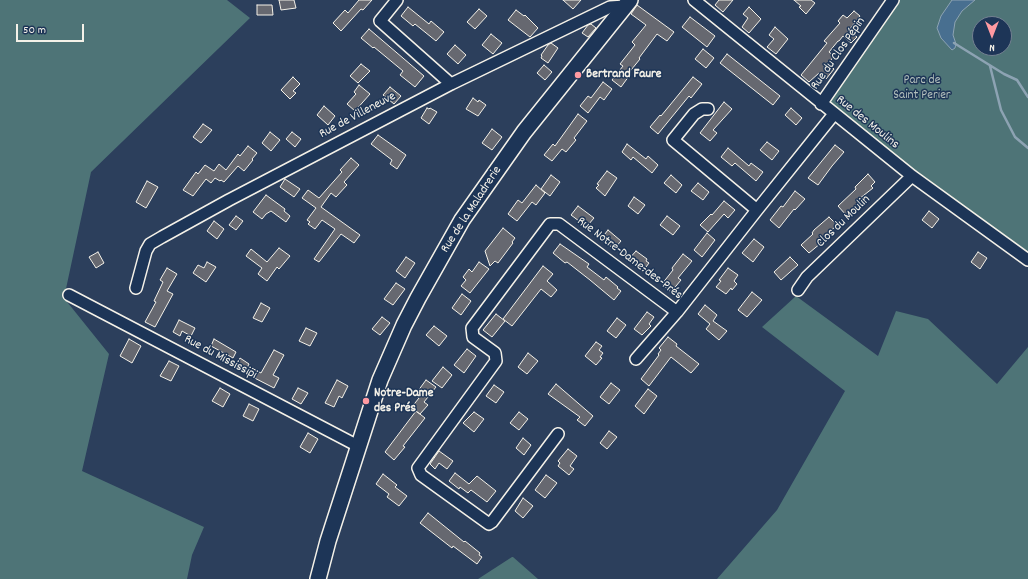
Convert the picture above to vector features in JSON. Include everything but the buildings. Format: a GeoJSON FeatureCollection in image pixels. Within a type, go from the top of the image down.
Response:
{"type":"FeatureCollection","features":[{"type":"Feature","properties":{"kind":"main road","name":"Rue de la Maladrerie"},"geometry":{"type":"LineString","coordinates":[[318,579],[328,541],[380,380],[404,325],[418,298],[462,220],[524,132],[627,3]]}},
{"type":"Feature","properties":{"kind":"street"},"geometry":{"type":"LineString","coordinates":[[397,0],[380,21],[451,84]]}},
{"type":"Feature","properties":{"kind":"street","name":"Rue des Moulins"},"geometry":{"type":"LineString","coordinates":[[694,0],[912,176],[1028,260]]}},
{"type":"Feature","properties":{"kind":"street","name":"Rue du Clos Pépin"},"geometry":{"type":"LineString","coordinates":[[821,104],[893,0]]}},
{"type":"Feature","properties":{"kind":"street","name":"Rue de Villeneuve"},"geometry":{"type":"LineString","coordinates":[[136,288],[146,251],[150,244],[229,200],[451,84],[610,7],[627,3]]}},
{"type":"Feature","properties":{"kind":"street"},"geometry":{"type":"LineString","coordinates":[[708,109],[702,109],[694,114],[672,140],[757,210]]}},
{"type":"Feature","properties":{"kind":"street","name":"Rue Notre-Dame-des-Prés"},"geometry":{"type":"LineString","coordinates":[[636,359],[677,312],[834,114]]}},
{"type":"Feature","properties":{"kind":"street","name":"Clos du Moulin"},"geometry":{"type":"LineString","coordinates":[[798,290],[807,278],[912,176]]}},
{"type":"Feature","properties":{"kind":"street","name":"Rue Notre-Dame-des-Prés"},"geometry":{"type":"LineString","coordinates":[[558,434],[489,524],[420,475],[418,468],[496,361],[495,353],[473,336],[472,328],[550,224],[560,224],[677,312]]}},
{"type":"Feature","properties":{"kind":"street","name":"Rue du Mississipi"},"geometry":{"type":"LineString","coordinates":[[69,295],[358,446]]}},
{"type":"Feature","properties":{"kind":"green space"},"geometry":{"type":"Polygon","coordinates":[[[0,0],[227,0],[250,18],[91,172],[64,298],[109,354],[82,471],[204,527],[192,555],[187,579],[0,579],[0,0]]]}},
{"type":"Feature","properties":{"kind":"green space","name":"Parc de Saint Perier"},"geometry":{"type":"Polygon","coordinates":[[[896,0],[1028,0],[1028,253],[891,154],[828,103],[896,0]]]}},
{"type":"Feature","properties":{"kind":"green space"},"geometry":{"type":"Polygon","coordinates":[[[796,296],[878,356],[896,311],[928,319],[997,384],[1028,347],[1028,579],[717,579],[777,510],[845,391],[762,327],[796,296]]]}},
{"type":"Feature","properties":{"kind":"green space"},"geometry":{"type":"Polygon","coordinates":[[[512,557],[538,579],[478,579],[512,557]]]}},
{"type":"Feature","properties":{"kind":"water"},"geometry":{"type":"Polygon","coordinates":[[[952,0],[975,0],[962,11],[955,22],[953,35],[956,44],[955,48],[952,50],[941,38],[937,28],[941,16],[952,0]]]}},
{"type":"Feature","properties":{"kind":"waterway"},"geometry":{"type":"LineString","coordinates":[[954,43],[1004,74],[1017,80],[1028,97]]}},
{"type":"Feature","properties":{"kind":"waterway"},"geometry":{"type":"LineString","coordinates":[[990,66],[1001,110],[1015,137],[1028,148]]}},
{"type":"Feature","properties":{"kind":"place","name":"Bertrand Faure"},"geometry":{"type":"Point","coordinates":[578,75]}},
{"type":"Feature","properties":{"kind":"place","name":"Notre-Dame des Prés"},"geometry":{"type":"Point","coordinates":[366,401]}}]}
